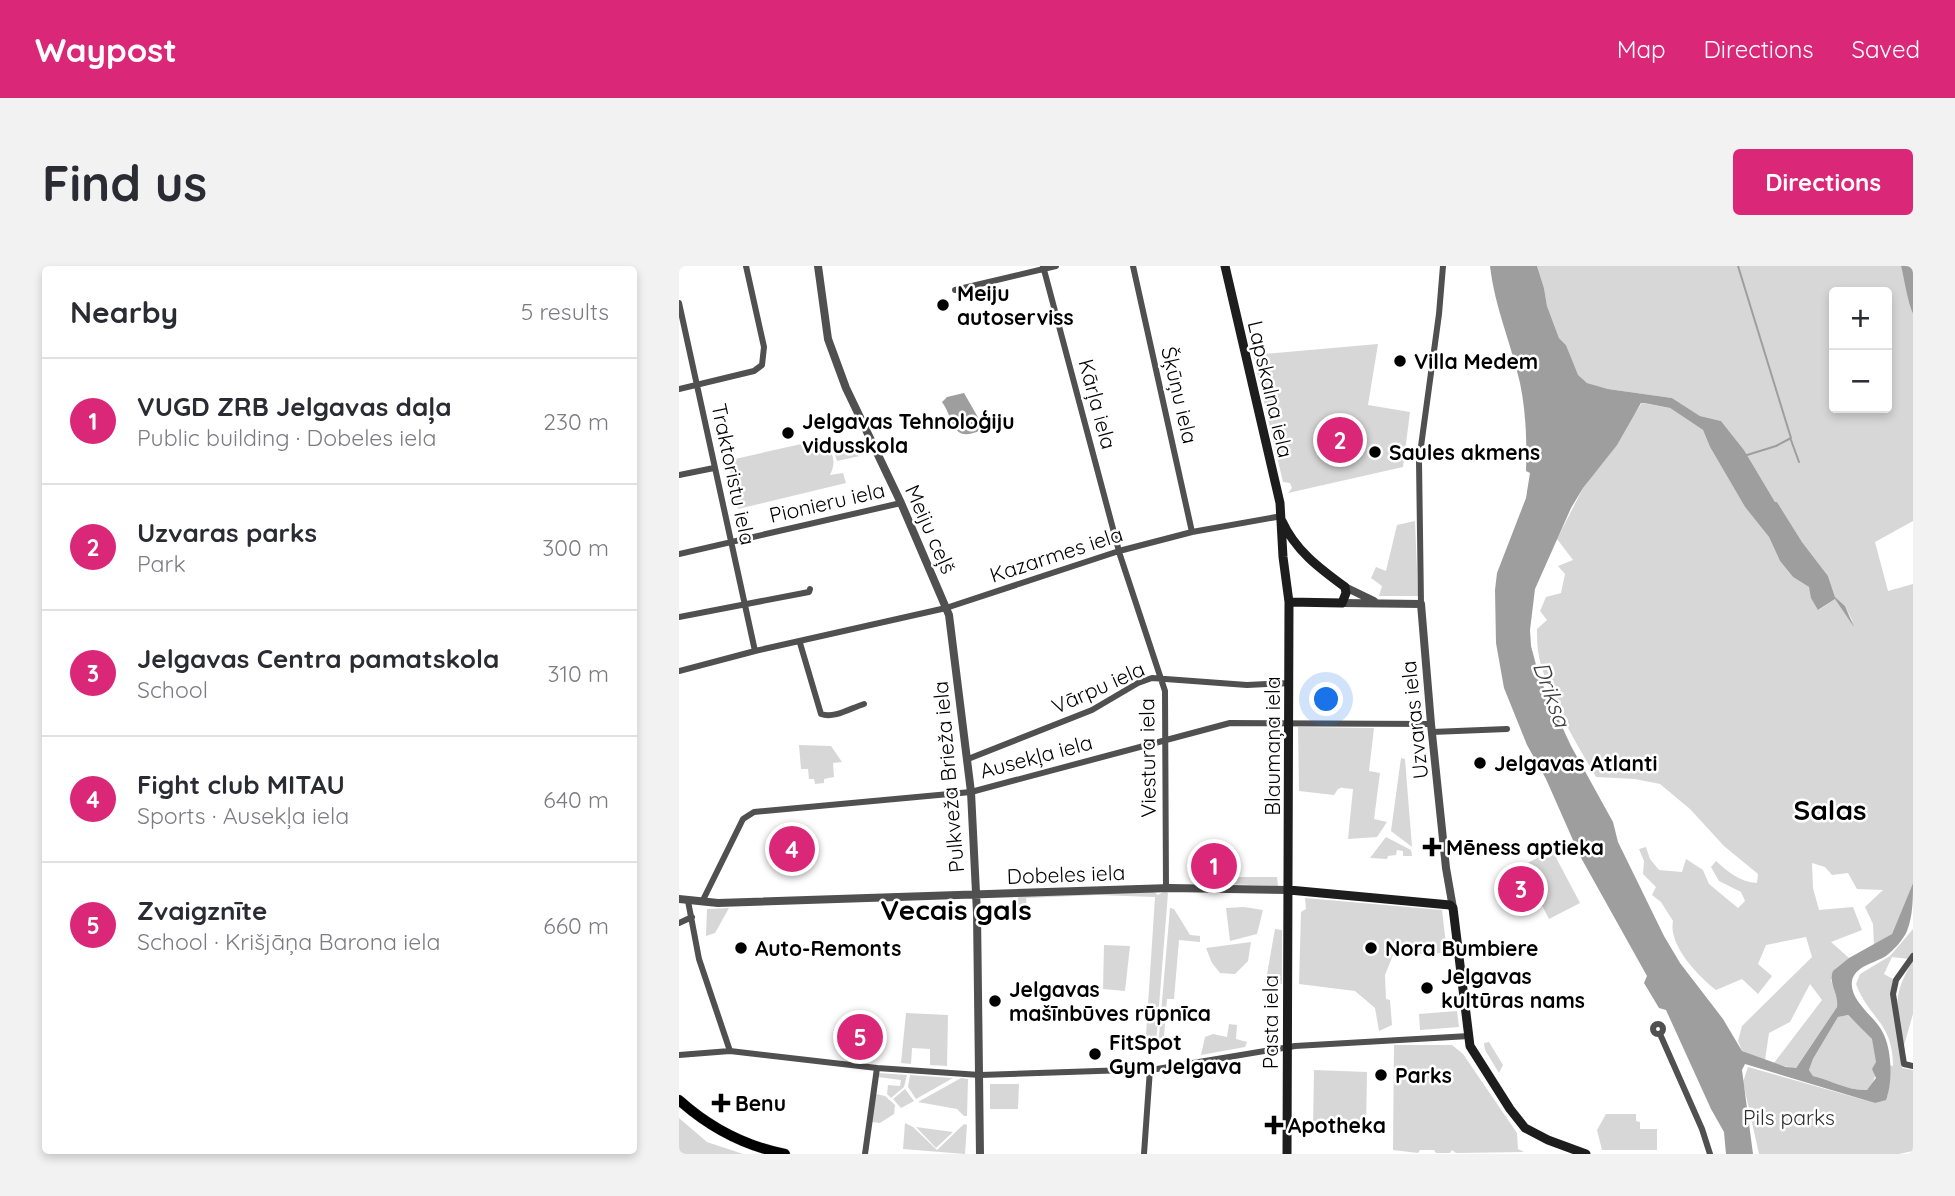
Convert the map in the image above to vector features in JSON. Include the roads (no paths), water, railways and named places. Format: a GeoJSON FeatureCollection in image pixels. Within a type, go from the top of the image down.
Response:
{"type":"FeatureCollection","features":[{"type":"Feature","properties":{"kind":"main road","name":"Lapskalna iela"},"geometry":{"type":"LineString","coordinates":[[1225,266],[1282,517],[1290,539],[1298,549],[1345,587]]}},
{"type":"Feature","properties":{"kind":"main road","name":"Lapskalna iela"},"geometry":{"type":"LineString","coordinates":[[1282,517],[1282,547],[1289,602],[1342,603]]}},
{"type":"Feature","properties":{"kind":"main road"},"geometry":{"type":"LineString","coordinates":[[1342,603],[1345,587]]}},
{"type":"Feature","properties":{"kind":"main road","name":"Blaumaņa iela"},"geometry":{"type":"LineString","coordinates":[[1289,602],[1289,890]]}},
{"type":"Feature","properties":{"kind":"main road","name":"Dobeles iela"},"geometry":{"type":"LineString","coordinates":[[1289,890],[1441,902],[1453,908]]}},
{"type":"Feature","properties":{"kind":"main road","name":"Pasta iela"},"geometry":{"type":"LineString","coordinates":[[1287,1154],[1289,890]]}},
{"type":"Feature","properties":{"kind":"main road","name":"Uzvaras iela"},"geometry":{"type":"LineString","coordinates":[[1453,908],[1471,1046],[1525,1128],[1569,1154]]}},
{"type":"Feature","properties":{"kind":"main road"},"geometry":{"type":"LineString","coordinates":[[681,1105],[730,1135],[782,1154]]}},
{"type":"Feature","properties":{"kind":"main road","name":"Uzvaras iela"},"geometry":{"type":"LineString","coordinates":[[1548,1140],[1586,1154]]}},
{"type":"Feature","properties":{"kind":"street"},"geometry":{"type":"LineString","coordinates":[[679,389],[754,371],[764,361],[764,347],[745,266]]}},
{"type":"Feature","properties":{"kind":"street","name":"Meiju ceļš"},"geometry":{"type":"LineString","coordinates":[[818,266],[828,339],[846,388],[901,503],[946,608]]}},
{"type":"Feature","properties":{"kind":"street"},"geometry":{"type":"LineString","coordinates":[[955,290],[1056,266]]}},
{"type":"Feature","properties":{"kind":"street","name":"Šķūņu iela"},"geometry":{"type":"LineString","coordinates":[[1133,266],[1192,532]]}},
{"type":"Feature","properties":{"kind":"street","name":"Uzvaras iela"},"geometry":{"type":"LineString","coordinates":[[1443,266],[1419,461],[1421,604],[1446,868],[1453,908]]}},
{"type":"Feature","properties":{"kind":"street","name":"Kārļa iela"},"geometry":{"type":"LineString","coordinates":[[1044,268],[1119,551]]}},
{"type":"Feature","properties":{"kind":"street","name":"Traktoristu iela"},"geometry":{"type":"LineString","coordinates":[[679,303],[755,651]]}},
{"type":"Feature","properties":{"kind":"street"},"geometry":{"type":"LineString","coordinates":[[679,475],[714,468]]}},
{"type":"Feature","properties":{"kind":"street","name":"Pionieru iela"},"geometry":{"type":"LineString","coordinates":[[679,554],[901,503]]}},
{"type":"Feature","properties":{"kind":"street","name":"Kazarmes iela"},"geometry":{"type":"LineString","coordinates":[[679,671],[946,608],[1119,551],[1192,532],[1282,517]]}},
{"type":"Feature","properties":{"kind":"street","name":"Viestura iela"},"geometry":{"type":"LineString","coordinates":[[1119,551],[1165,691],[1165,888]]}},
{"type":"Feature","properties":{"kind":"street","name":"Lapskalna iela"},"geometry":{"type":"LineString","coordinates":[[1345,587],[1380,603]]}},
{"type":"Feature","properties":{"kind":"street"},"geometry":{"type":"LineString","coordinates":[[679,617],[809,592],[810,589]]}},
{"type":"Feature","properties":{"kind":"street","name":"Lapskalna iela"},"geometry":{"type":"LineString","coordinates":[[1342,603],[1421,604]]}},
{"type":"Feature","properties":{"kind":"street","name":"Pulkveža Brieža iela"},"geometry":{"type":"LineString","coordinates":[[946,608],[971,792],[976,895],[980,1154]]}},
{"type":"Feature","properties":{"kind":"street"},"geometry":{"type":"LineString","coordinates":[[800,643],[821,714],[834,715],[864,704]]}},
{"type":"Feature","properties":{"kind":"street","name":"Vārpu iela"},"geometry":{"type":"LineString","coordinates":[[968,759],[1092,710],[1138,683],[1160,678],[1247,685],[1290,683]]}},
{"type":"Feature","properties":{"kind":"street","name":"Ausekļa iela"},"geometry":{"type":"LineString","coordinates":[[702,902],[743,819],[750,813],[971,792],[1230,723],[1290,722],[1507,729]]}},
{"type":"Feature","properties":{"kind":"street","name":"Dobeles iela"},"geometry":{"type":"LineString","coordinates":[[684,900],[810,901],[1165,888],[1289,890]]}},
{"type":"Feature","properties":{"kind":"street"},"geometry":{"type":"LineString","coordinates":[[684,900],[691,917],[699,960],[730,1052]]}},
{"type":"Feature","properties":{"kind":"street"},"geometry":{"type":"LineString","coordinates":[[679,923],[691,917]]}},
{"type":"Feature","properties":{"kind":"street"},"geometry":{"type":"LineString","coordinates":[[1913,956],[1896,980],[1893,994],[1904,1064],[1913,1066]]}},
{"type":"Feature","properties":{"kind":"street"},"geometry":{"type":"LineString","coordinates":[[1660,1034],[1702,1129],[1710,1154]]}},
{"type":"Feature","properties":{"kind":"street"},"geometry":{"type":"LineString","coordinates":[[679,1055],[730,1052],[877,1068],[980,1075],[1150,1069],[1288,1047],[1469,1036]]}},
{"type":"Feature","properties":{"kind":"street"},"geometry":{"type":"LineString","coordinates":[[865,1154],[877,1068]]}},
{"type":"Feature","properties":{"kind":"street"},"geometry":{"type":"LineString","coordinates":[[1144,1154],[1150,1069]]}},
{"type":"Feature","properties":{"kind":"waterway"},"geometry":{"type":"LineString","coordinates":[[1738,266],[1791,438],[1747,455]]}},
{"type":"Feature","properties":{"kind":"waterway"},"geometry":{"type":"LineString","coordinates":[[1791,440],[1799,462]]}},
{"type":"Feature","properties":{"kind":"place","name":"Meiju autoserviss"},"geometry":{"type":"Point","coordinates":[943,305]}},
{"type":"Feature","properties":{"kind":"place","name":"Villa Medem"},"geometry":{"type":"Point","coordinates":[1400,361]}},
{"type":"Feature","properties":{"kind":"place","name":"Jelgavas Tehnoloģiju vidusskola"},"geometry":{"type":"Point","coordinates":[788,433]}},
{"type":"Feature","properties":{"kind":"place","name":"Uzvaras parks"},"geometry":{"type":"Point","coordinates":[1340,440]}},
{"type":"Feature","properties":{"kind":"place","name":"Saules akmens"},"geometry":{"type":"Point","coordinates":[1375,452]}},
{"type":"Feature","properties":{"kind":"place","name":"Jelgavas Atlanti"},"geometry":{"type":"Point","coordinates":[1480,763]}},
{"type":"Feature","properties":{"kind":"place","name":"Mēness aptieka"},"geometry":{"type":"Point","coordinates":[1432,847]}},
{"type":"Feature","properties":{"kind":"place","name":"Fight club MITAU"},"geometry":{"type":"Point","coordinates":[792,849]}},
{"type":"Feature","properties":{"kind":"place","name":"VUGD ZRB Jelgavas daļa"},"geometry":{"type":"Point","coordinates":[1214,866]}},
{"type":"Feature","properties":{"kind":"place","name":"Jelgavas Centra pamatskola"},"geometry":{"type":"Point","coordinates":[1521,889]}},
{"type":"Feature","properties":{"kind":"place","name":"Auto-Remonts"},"geometry":{"type":"Point","coordinates":[741,948]}},
{"type":"Feature","properties":{"kind":"place","name":"Nora Bumbiere"},"geometry":{"type":"Point","coordinates":[1371,948]}},
{"type":"Feature","properties":{"kind":"place","name":"Jelgavas kultūras nams"},"geometry":{"type":"Point","coordinates":[1427,988]}},
{"type":"Feature","properties":{"kind":"place","name":"Jelgavas mašīnbūves rūpnīca"},"geometry":{"type":"Point","coordinates":[995,1001]}},
{"type":"Feature","properties":{"kind":"place","name":"Zvaigznīte"},"geometry":{"type":"Point","coordinates":[860,1037]}},
{"type":"Feature","properties":{"kind":"place","name":"FitSpot Gym Jelgava"},"geometry":{"type":"Point","coordinates":[1095,1054]}},
{"type":"Feature","properties":{"kind":"place","name":"Parks"},"geometry":{"type":"Point","coordinates":[1381,1075]}},
{"type":"Feature","properties":{"kind":"place","name":"Benu"},"geometry":{"type":"Point","coordinates":[721,1103]}},
{"type":"Feature","properties":{"kind":"place","name":"Apotheka"},"geometry":{"type":"Point","coordinates":[1274,1125]}},
{"type":"Feature","properties":{"kind":"district","name":"Salas"},"geometry":{"type":"Point","coordinates":[1830,809]}},
{"type":"Feature","properties":{"kind":"district","name":"Vecais gals"},"geometry":{"type":"Point","coordinates":[956,909]}},
{"type":"Feature","properties":{"kind":"water label","name":"Driksa"},"geometry":{"type":"Point","coordinates":[1552,694]}},
{"type":"Feature","properties":{"kind":"park label","name":"Pils parks"},"geometry":{"type":"Point","coordinates":[1789,1117]}}]}
